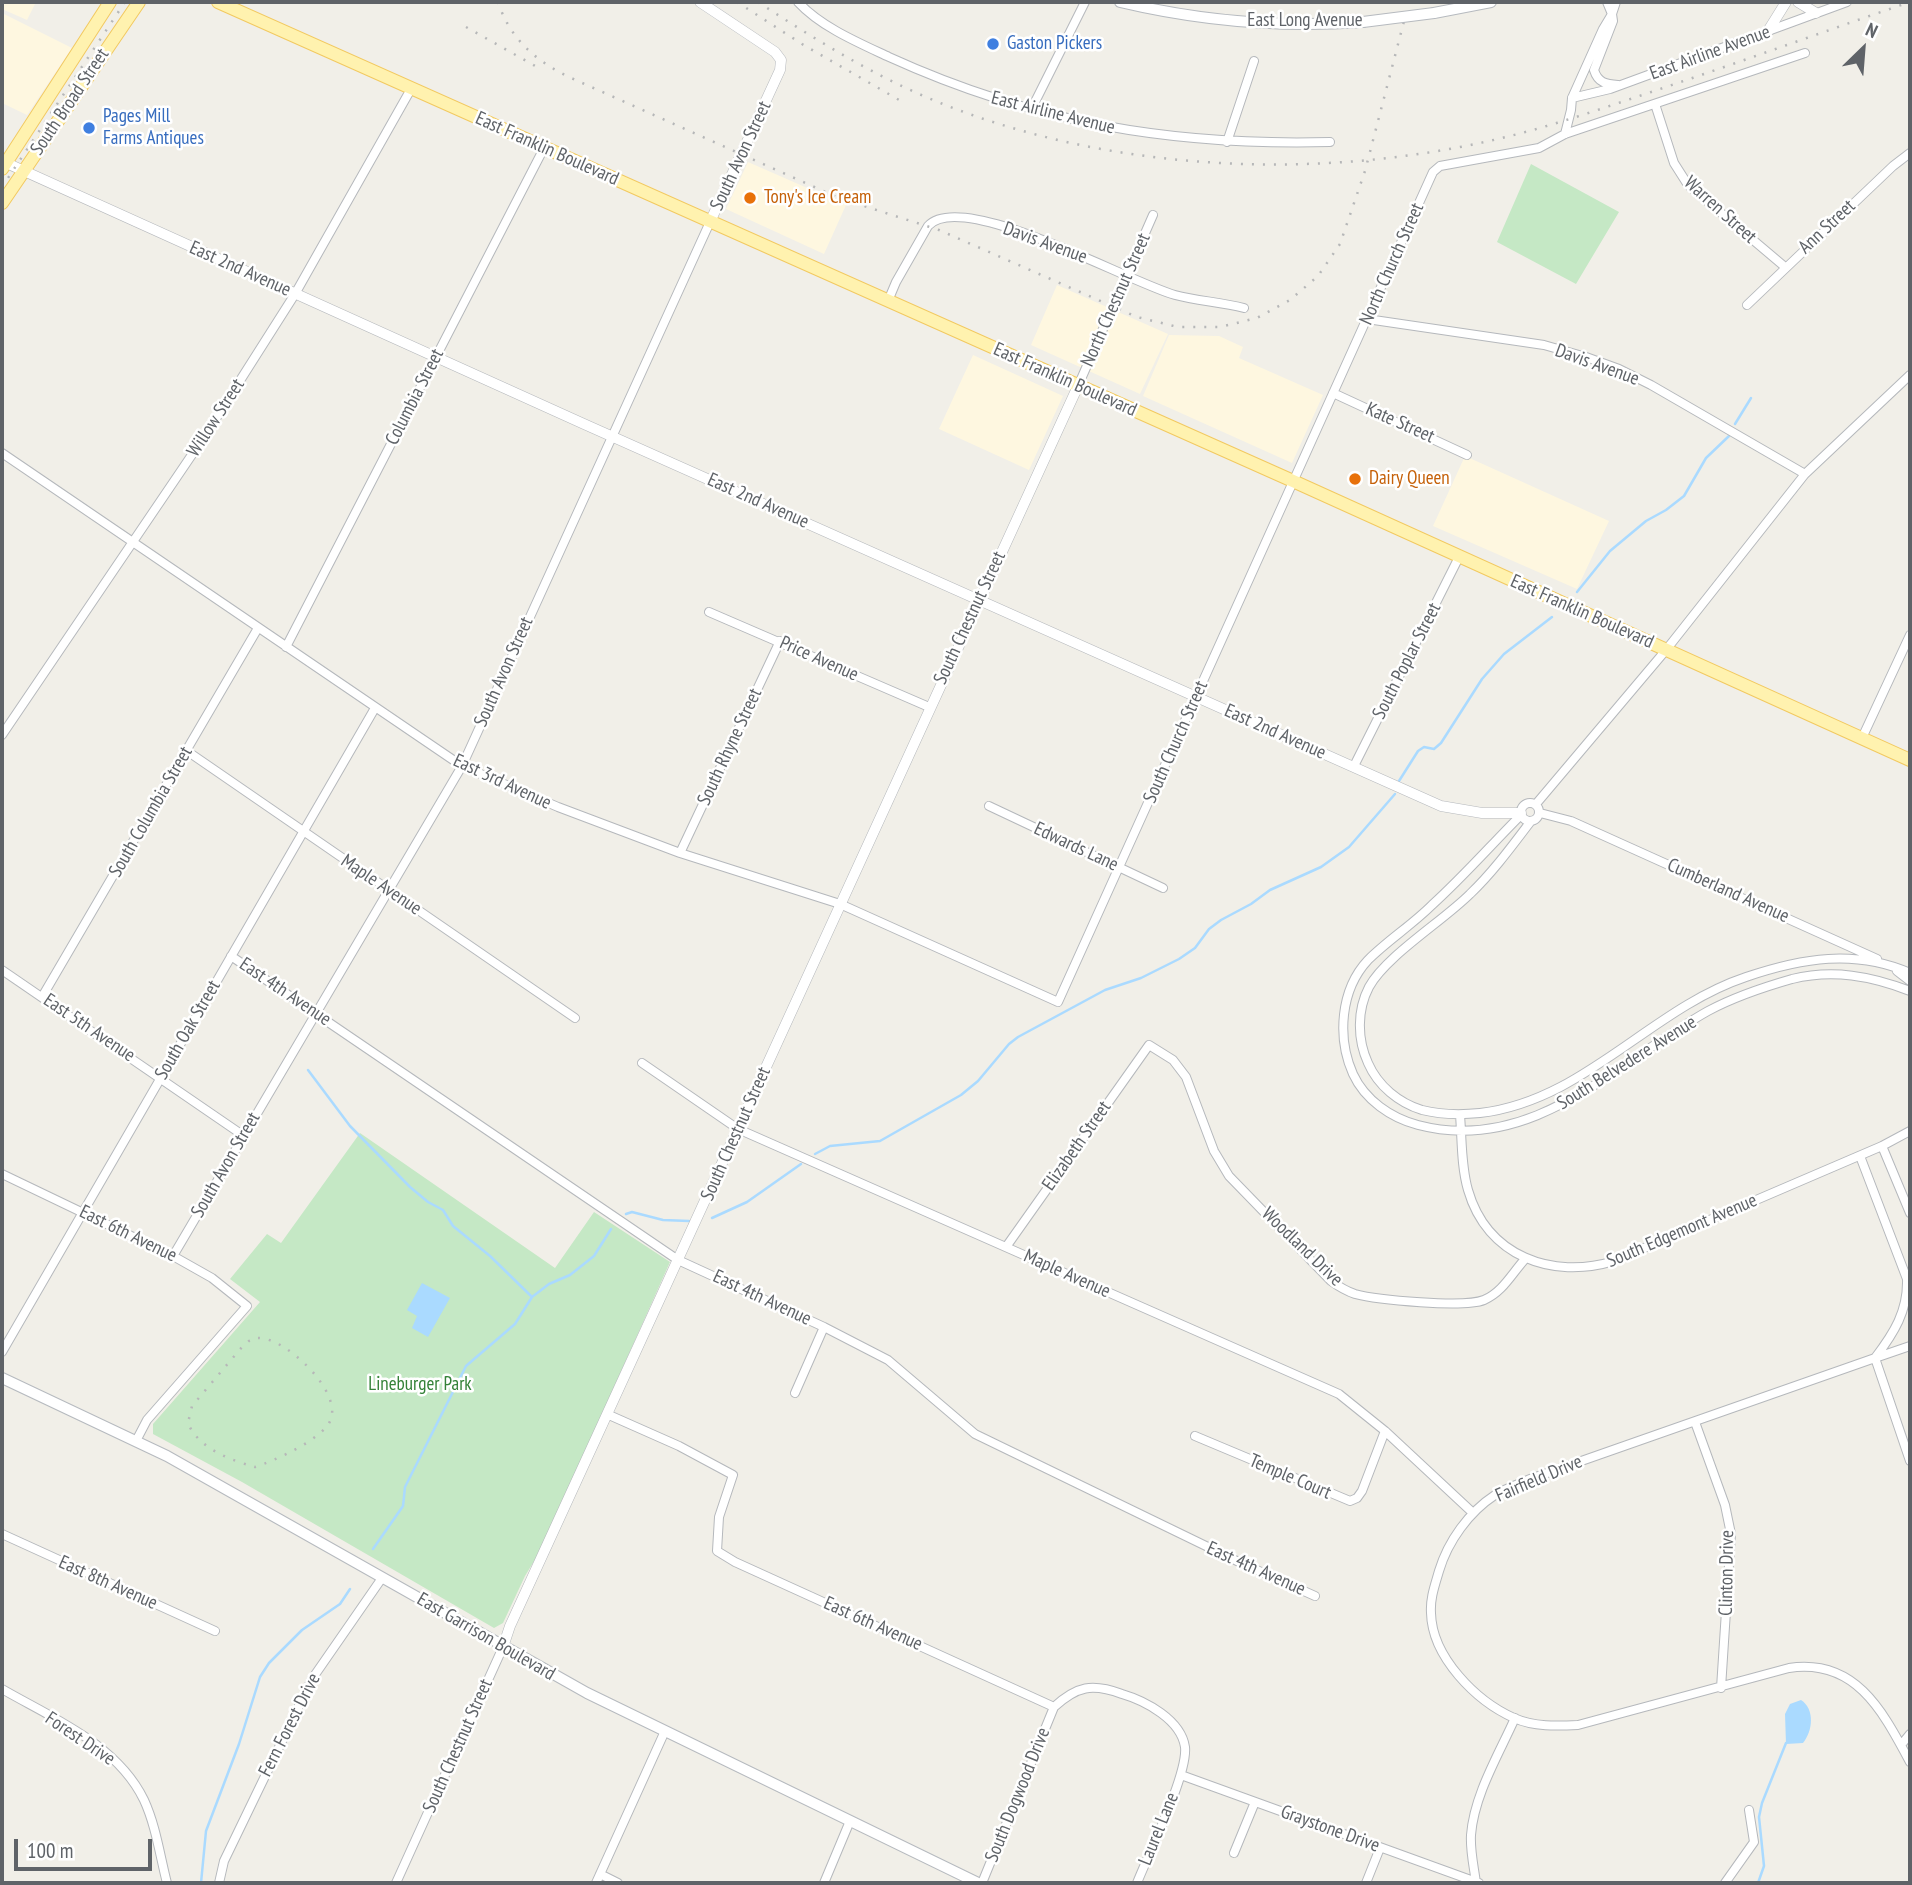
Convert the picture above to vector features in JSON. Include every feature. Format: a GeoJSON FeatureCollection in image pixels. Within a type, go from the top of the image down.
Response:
{"type":"FeatureCollection","features":[{"type":"Feature","properties":{"kind":"main road","name":"South Broad Street"},"geometry":{"type":"LineString","coordinates":[[3,164],[110,2]]}},
{"type":"Feature","properties":{"kind":"main road","name":"South Broad Street"},"geometry":{"type":"LineString","coordinates":[[2,203],[139,2]]}},
{"type":"Feature","properties":{"kind":"main road","name":"East Franklin Boulevard"},"geometry":{"type":"LineString","coordinates":[[218,2],[1293,481],[1910,760]]}},
{"type":"Feature","properties":{"kind":"main road","name":"East Long Avenue"},"geometry":{"type":"LineString","coordinates":[[1120,2],[1202,18],[1303,25],[1363,22],[1434,13],[1490,2]]}},
{"type":"Feature","properties":{"kind":"main road","name":"East Garrison Boulevard"},"geometry":{"type":"LineString","coordinates":[[2,1378],[136,1441],[237,1493],[587,1693],[980,1883]]}},
{"type":"Feature","properties":{"kind":"street","name":"South Avon Street"},"geometry":{"type":"LineString","coordinates":[[173,1256],[462,766],[780,71],[781,60],[775,52],[700,2]]}},
{"type":"Feature","properties":{"kind":"street","name":"East Airline Avenue"},"geometry":{"type":"LineString","coordinates":[[799,2],[820,19],[861,44],[932,76],[989,98],[1031,110],[1133,132],[1227,142],[1330,142]]}},
{"type":"Feature","properties":{"kind":"street"},"geometry":{"type":"LineString","coordinates":[[1031,110],[1084,2]]}},
{"type":"Feature","properties":{"kind":"street"},"geometry":{"type":"LineString","coordinates":[[1607,2],[1613,21],[1594,70],[1596,78],[1603,83],[1620,86]]}},
{"type":"Feature","properties":{"kind":"street"},"geometry":{"type":"LineString","coordinates":[[1565,134],[1572,98],[1616,2]]}},
{"type":"Feature","properties":{"kind":"street"},"geometry":{"type":"LineString","coordinates":[[1768,32],[1786,2]]}},
{"type":"Feature","properties":{"kind":"street"},"geometry":{"type":"LineString","coordinates":[[1798,2],[1816,13]]}},
{"type":"Feature","properties":{"kind":"street","name":"East Airline Avenue"},"geometry":{"type":"LineString","coordinates":[[1572,98],[1620,86],[1847,2]]}},
{"type":"Feature","properties":{"kind":"street","name":"East Airline Avenue"},"geometry":{"type":"LineString","coordinates":[[1565,134],[1805,53]]}},
{"type":"Feature","properties":{"kind":"street"},"geometry":{"type":"LineString","coordinates":[[1227,142],[1254,61]]}},
{"type":"Feature","properties":{"kind":"street","name":"Willow Street"},"geometry":{"type":"LineString","coordinates":[[3,731],[133,543],[295,294],[411,89]]}},
{"type":"Feature","properties":{"kind":"street","name":"Warren Street"},"geometry":{"type":"LineString","coordinates":[[1655,104],[1674,163],[1688,185],[1785,267]]}},
{"type":"Feature","properties":{"kind":"street","name":"North Church Street"},"geometry":{"type":"LineString","coordinates":[[1293,481],[1433,172],[1440,166],[1539,148],[1565,134]]}},
{"type":"Feature","properties":{"kind":"street","name":"Columbia Street"},"geometry":{"type":"LineString","coordinates":[[286,647],[544,148]]}},
{"type":"Feature","properties":{"kind":"street","name":"Ann Street"},"geometry":{"type":"LineString","coordinates":[[1747,305],[1910,153]]}},
{"type":"Feature","properties":{"kind":"street","name":"East 2nd Avenue"},"geometry":{"type":"LineString","coordinates":[[3,164],[23,170],[1441,806],[1482,813],[1521,814]]}},
{"type":"Feature","properties":{"kind":"street","name":"North Chestnut Street"},"geometry":{"type":"LineString","coordinates":[[1078,386],[1153,215]]}},
{"type":"Feature","properties":{"kind":"street","name":"Davis Avenue"},"geometry":{"type":"LineString","coordinates":[[888,301],[895,282],[928,226],[933,220],[950,216],[989,223],[1059,246],[1174,295],[1244,308]]}},
{"type":"Feature","properties":{"kind":"street","name":"Davis Avenue"},"geometry":{"type":"LineString","coordinates":[[1367,319],[1544,345],[1586,357],[1651,385],[1805,474]]}},
{"type":"Feature","properties":{"kind":"street"},"geometry":{"type":"LineString","coordinates":[[1538,809],[1530,802],[1525,804],[1521,814],[1525,820],[1531,821],[1538,817],[1538,809],[1805,474],[1910,375]]}},
{"type":"Feature","properties":{"kind":"street","name":"South Chestnut Street"},"geometry":{"type":"LineString","coordinates":[[396,1883],[503,1647],[510,1626],[609,1415],[839,904],[1078,386]]}},
{"type":"Feature","properties":{"kind":"street","name":"Kate Street"},"geometry":{"type":"LineString","coordinates":[[1333,393],[1467,455]]}},
{"type":"Feature","properties":{"kind":"street","name":"East 3rd Avenue"},"geometry":{"type":"LineString","coordinates":[[2,453],[462,766],[558,807],[680,853],[839,904],[1058,1002]]}},
{"type":"Feature","properties":{"kind":"street","name":"South Church Street"},"geometry":{"type":"LineString","coordinates":[[1058,1002],[1293,481]]}},
{"type":"Feature","properties":{"kind":"street","name":"South Poplar Street"},"geometry":{"type":"LineString","coordinates":[[1354,766],[1460,557]]}},
{"type":"Feature","properties":{"kind":"street","name":"Price Avenue"},"geometry":{"type":"LineString","coordinates":[[709,612],[929,707]]}},
{"type":"Feature","properties":{"kind":"street","name":"South Columbia Street"},"geometry":{"type":"LineString","coordinates":[[42,997],[258,628]]}},
{"type":"Feature","properties":{"kind":"street"},"geometry":{"type":"LineString","coordinates":[[1862,738],[1910,635]]}},
{"type":"Feature","properties":{"kind":"street","name":"South Rhyne Street"},"geometry":{"type":"LineString","coordinates":[[680,853],[780,641]]}},
{"type":"Feature","properties":{"kind":"street","name":"South Oak Street"},"geometry":{"type":"LineString","coordinates":[[2,1352],[375,708]]}},
{"type":"Feature","properties":{"kind":"street","name":"Maple Avenue"},"geometry":{"type":"LineString","coordinates":[[187,751],[575,1018]]}},
{"type":"Feature","properties":{"kind":"street","name":"Edwards Lane"},"geometry":{"type":"LineString","coordinates":[[989,806],[1163,888]]}},
{"type":"Feature","properties":{"kind":"street","name":"Cumberland Avenue"},"geometry":{"type":"LineString","coordinates":[[1538,809],[1571,821],[1887,963],[1910,981]]}},
{"type":"Feature","properties":{"kind":"street","name":"South Belvedere Avenue"},"geometry":{"type":"LineString","coordinates":[[1521,814],[1433,905],[1366,962],[1352,985],[1344,1011],[1343,1036],[1356,1080],[1369,1096],[1390,1113],[1409,1123],[1461,1130],[1505,1125],[1560,1107],[1708,1011],[1776,984],[1819,974],[1849,974],[1887,982],[1910,991]]}},
{"type":"Feature","properties":{"kind":"street","name":"South Belvedere Avenue"},"geometry":{"type":"LineString","coordinates":[[1531,821],[1472,893],[1378,974],[1369,987],[1361,1010],[1360,1034],[1366,1059],[1371,1071],[1388,1092],[1418,1109],[1436,1114],[1460,1115],[1514,1107],[1568,1084],[1690,1002],[1743,978],[1800,962],[1844,958],[1887,963],[1910,973]]}},
{"type":"Feature","properties":{"kind":"street","name":"East 4th Avenue"},"geometry":{"type":"LineString","coordinates":[[231,956],[678,1260],[870,1349],[898,1366],[940,1406],[975,1434],[1315,1596]]}},
{"type":"Feature","properties":{"kind":"street","name":"East 5th Avenue"},"geometry":{"type":"LineString","coordinates":[[2,970],[244,1136]]}},
{"type":"Feature","properties":{"kind":"street","name":"Elizabeth Street"},"geometry":{"type":"LineString","coordinates":[[1006,1247],[1149,1045]]}},
{"type":"Feature","properties":{"kind":"street","name":"Woodland Drive"},"geometry":{"type":"LineString","coordinates":[[1149,1045],[1174,1060],[1186,1077],[1214,1151],[1229,1176],[1331,1281],[1342,1289],[1371,1297],[1448,1303],[1477,1302],[1496,1293],[1526,1258]]}},
{"type":"Feature","properties":{"kind":"street","name":"Maple Avenue"},"geometry":{"type":"LineString","coordinates":[[642,1063],[738,1129],[1339,1394],[1385,1431],[1473,1513]]}},
{"type":"Feature","properties":{"kind":"street","name":"South Edgemont Avenue"},"geometry":{"type":"LineString","coordinates":[[1460,1115],[1466,1183],[1475,1207],[1490,1232],[1508,1248],[1526,1258],[1560,1268],[1592,1267],[1614,1261],[1860,1156],[1910,1131]]}},
{"type":"Feature","properties":{"kind":"street"},"geometry":{"type":"LineString","coordinates":[[1882,1146],[1910,1213]]}},
{"type":"Feature","properties":{"kind":"street"},"geometry":{"type":"LineString","coordinates":[[1860,1156],[1907,1279],[1908,1293],[1899,1322],[1893,1335],[1875,1358],[1910,1461]]}},
{"type":"Feature","properties":{"kind":"street","name":"East 6th Avenue"},"geometry":{"type":"LineString","coordinates":[[2,1174],[173,1256],[212,1278],[247,1306],[147,1420],[136,1441]]}},
{"type":"Feature","properties":{"kind":"street"},"geometry":{"type":"LineString","coordinates":[[795,1393],[824,1327]]}},
{"type":"Feature","properties":{"kind":"street","name":"Fairfield Drive"},"geometry":{"type":"LineString","coordinates":[[1910,1346],[1530,1479],[1497,1493],[1473,1513],[1442,1559],[1430,1616],[1439,1644],[1463,1681],[1485,1701],[1515,1718],[1544,1725],[1578,1725],[1789,1668],[1810,1667],[1827,1669],[1857,1683],[1870,1697],[1910,1762]]}},
{"type":"Feature","properties":{"kind":"street","name":"East 6th Avenue"},"geometry":{"type":"LineString","coordinates":[[609,1415],[679,1446],[733,1475],[719,1517],[717,1551],[735,1562],[1054,1707]]}},
{"type":"Feature","properties":{"kind":"street","name":"Clinton Drive"},"geometry":{"type":"LineString","coordinates":[[1695,1422],[1725,1505],[1731,1534],[1721,1688]]}},
{"type":"Feature","properties":{"kind":"street","name":"Temple Court"},"geometry":{"type":"LineString","coordinates":[[1195,1436],[1350,1501],[1357,1498],[1362,1491],[1385,1431]]}},
{"type":"Feature","properties":{"kind":"street","name":"East 8th Avenue"},"geometry":{"type":"LineString","coordinates":[[2,1534],[215,1631]]}},
{"type":"Feature","properties":{"kind":"street","name":"Fern Forest Drive"},"geometry":{"type":"LineString","coordinates":[[219,1883],[224,1861],[304,1693],[330,1650],[383,1578]]}},
{"type":"Feature","properties":{"kind":"street"},"geometry":{"type":"LineString","coordinates":[[1054,1707],[1077,1689],[1092,1687],[1121,1693],[1148,1705],[1181,1734],[1185,1748],[1181,1775]]}},
{"type":"Feature","properties":{"kind":"street","name":"Forest Drive"},"geometry":{"type":"LineString","coordinates":[[2,1689],[84,1737],[125,1771],[148,1810],[167,1883]]}},
{"type":"Feature","properties":{"kind":"street","name":"South Dogwood Drive"},"geometry":{"type":"LineString","coordinates":[[980,1883],[1054,1707]]}},
{"type":"Feature","properties":{"kind":"street"},"geometry":{"type":"LineString","coordinates":[[1477,1883],[1471,1854],[1473,1822],[1484,1788],[1515,1718]]}},
{"type":"Feature","properties":{"kind":"street"},"geometry":{"type":"LineString","coordinates":[[618,1883],[598,1879],[665,1731]]}},
{"type":"Feature","properties":{"kind":"street"},"geometry":{"type":"LineString","coordinates":[[1901,1745],[1910,1734]]}},
{"type":"Feature","properties":{"kind":"street","name":"Graystone Drive"},"geometry":{"type":"LineString","coordinates":[[1181,1775],[1477,1883]]}},
{"type":"Feature","properties":{"kind":"street","name":"Laurel Lane"},"geometry":{"type":"LineString","coordinates":[[1137,1883],[1181,1775]]}},
{"type":"Feature","properties":{"kind":"street"},"geometry":{"type":"LineString","coordinates":[[1234,1853],[1255,1802]]}},
{"type":"Feature","properties":{"kind":"street"},"geometry":{"type":"LineString","coordinates":[[1725,1883],[1754,1842],[1749,1810]]}},
{"type":"Feature","properties":{"kind":"street"},"geometry":{"type":"LineString","coordinates":[[824,1883],[850,1821]]}},
{"type":"Feature","properties":{"kind":"street"},"geometry":{"type":"LineString","coordinates":[[1366,1883],[1380,1848]]}},
{"type":"Feature","properties":{"kind":"shaded area"},"geometry":{"type":"Polygon","coordinates":[[[2,2],[36,2],[27,20],[2,9],[2,2]]]}},
{"type":"Feature","properties":{"kind":"shaded area"},"geometry":{"type":"Polygon","coordinates":[[[2,13],[72,48],[27,115],[2,103],[2,13]]]}},
{"type":"Feature","properties":{"kind":"shaded area"},"geometry":{"type":"Polygon","coordinates":[[[748,162],[846,205],[824,254],[726,209],[748,162]]]}},
{"type":"Feature","properties":{"kind":"shaded area"},"geometry":{"type":"Polygon","coordinates":[[[1057,285],[1168,334],[1140,394],[1031,345],[1057,285]]]}},
{"type":"Feature","properties":{"kind":"shaded area"},"geometry":{"type":"Polygon","coordinates":[[[1169,335],[1219,336],[1243,347],[1239,358],[1323,395],[1292,463],[1143,396],[1169,335]]]}},
{"type":"Feature","properties":{"kind":"shaded area"},"geometry":{"type":"Polygon","coordinates":[[[973,355],[1063,396],[1029,470],[939,429],[973,355]]]}},
{"type":"Feature","properties":{"kind":"shaded area"},"geometry":{"type":"Polygon","coordinates":[[[1465,456],[1609,521],[1577,589],[1433,526],[1465,456]]]}},
{"type":"Feature","properties":{"kind":"green space"},"geometry":{"type":"Polygon","coordinates":[[[1531,164],[1619,212],[1576,284],[1497,242],[1531,164]]]}},
{"type":"Feature","properties":{"kind":"green space","name":"Lineburger Park"},"geometry":{"type":"Polygon","coordinates":[[[360,1133],[555,1268],[594,1212],[670,1262],[542,1548],[525,1576],[503,1623],[494,1628],[242,1482],[153,1434],[153,1424],[260,1302],[230,1279],[267,1234],[281,1243],[360,1133]]]}},
{"type":"Feature","properties":{"kind":"water"},"geometry":{"type":"Polygon","coordinates":[[[422,1283],[450,1298],[428,1337],[412,1328],[417,1316],[407,1310],[422,1283]]]}},
{"type":"Feature","properties":{"kind":"water"},"geometry":{"type":"Polygon","coordinates":[[[1801,1700],[1809,1709],[1809,1732],[1803,1743],[1786,1744],[1785,1714],[1790,1704],[1801,1700]]]}},
{"type":"Feature","properties":{"kind":"waterway"},"geometry":{"type":"LineString","coordinates":[[1735,424],[1751,398]]}},
{"type":"Feature","properties":{"kind":"waterway"},"geometry":{"type":"LineString","coordinates":[[1577,592],[1610,551],[1646,521],[1684,496],[1706,458],[1729,436]]}},
{"type":"Feature","properties":{"kind":"waterway"},"geometry":{"type":"LineString","coordinates":[[1399,781],[1418,751],[1424,747],[1434,749],[1441,743],[1482,679],[1504,654],[1552,617]]}},
{"type":"Feature","properties":{"kind":"waterway"},"geometry":{"type":"LineString","coordinates":[[815,1154],[830,1146],[880,1141],[961,1095],[978,1081],[1018,1037],[1105,990],[1141,978],[1179,959],[1195,948],[1209,929],[1221,920],[1270,890],[1321,867],[1349,847],[1395,794]]}},
{"type":"Feature","properties":{"kind":"waterway"},"geometry":{"type":"LineString","coordinates":[[308,1070],[350,1126],[410,1187],[443,1210],[453,1226],[490,1256],[532,1297]]}},
{"type":"Feature","properties":{"kind":"waterway"},"geometry":{"type":"LineString","coordinates":[[712,1218],[747,1202],[801,1164]]}},
{"type":"Feature","properties":{"kind":"waterway"},"geometry":{"type":"LineString","coordinates":[[626,1214],[632,1212],[663,1220],[689,1221]]}},
{"type":"Feature","properties":{"kind":"waterway"},"geometry":{"type":"LineString","coordinates":[[373,1549],[403,1506],[405,1487],[466,1366],[515,1324],[532,1297],[549,1284],[570,1275],[594,1256],[611,1229]]}},
{"type":"Feature","properties":{"kind":"waterway"},"geometry":{"type":"LineString","coordinates":[[201,1883],[206,1831],[239,1744],[260,1677],[269,1663],[302,1630],[340,1604],[350,1589]]}},
{"type":"Feature","properties":{"kind":"waterway"},"geometry":{"type":"LineString","coordinates":[[1758,1883],[1764,1866],[1759,1817],[1786,1743]]}},
{"type":"Feature","properties":{"kind":"railway"},"geometry":{"type":"LineString","coordinates":[[2,187],[125,2]]}},
{"type":"Feature","properties":{"kind":"railway"},"geometry":{"type":"LineString","coordinates":[[498,2],[517,38],[535,56],[569,77],[839,198],[939,230],[1137,317],[1178,327],[1220,327],[1257,318],[1290,300],[1318,276],[1340,244],[1365,171],[1409,2]]}},
{"type":"Feature","properties":{"kind":"railway"},"geometry":{"type":"LineString","coordinates":[[737,2],[802,44],[906,104]]}},
{"type":"Feature","properties":{"kind":"railway"},"geometry":{"type":"LineString","coordinates":[[758,2],[891,81],[938,102],[1003,125],[1070,143],[1140,155],[1210,162],[1281,164],[1421,154],[1511,136],[1725,67],[1910,2]]}},
{"type":"Feature","properties":{"kind":"railway"},"geometry":{"type":"LineString","coordinates":[[466,27],[537,67]]}},
{"type":"Feature","properties":{"kind":"railway"},"geometry":{"type":"LineString","coordinates":[[258,1338],[282,1346],[308,1367],[328,1394],[332,1407],[331,1419],[319,1434],[286,1454],[255,1467],[216,1452],[199,1439],[188,1423],[192,1406],[242,1347],[258,1338]]}},
{"type":"Feature","properties":{"kind":"place","name":"Gaston Pickers"},"geometry":{"type":"Point","coordinates":[993,44]}},
{"type":"Feature","properties":{"kind":"place","name":"Pages Mill Farms Antiques"},"geometry":{"type":"Point","coordinates":[89,128]}},
{"type":"Feature","properties":{"kind":"place","name":"Tony's Ice Cream"},"geometry":{"type":"Point","coordinates":[750,198]}},
{"type":"Feature","properties":{"kind":"place","name":"Dairy Queen"},"geometry":{"type":"Point","coordinates":[1355,479]}}]}
